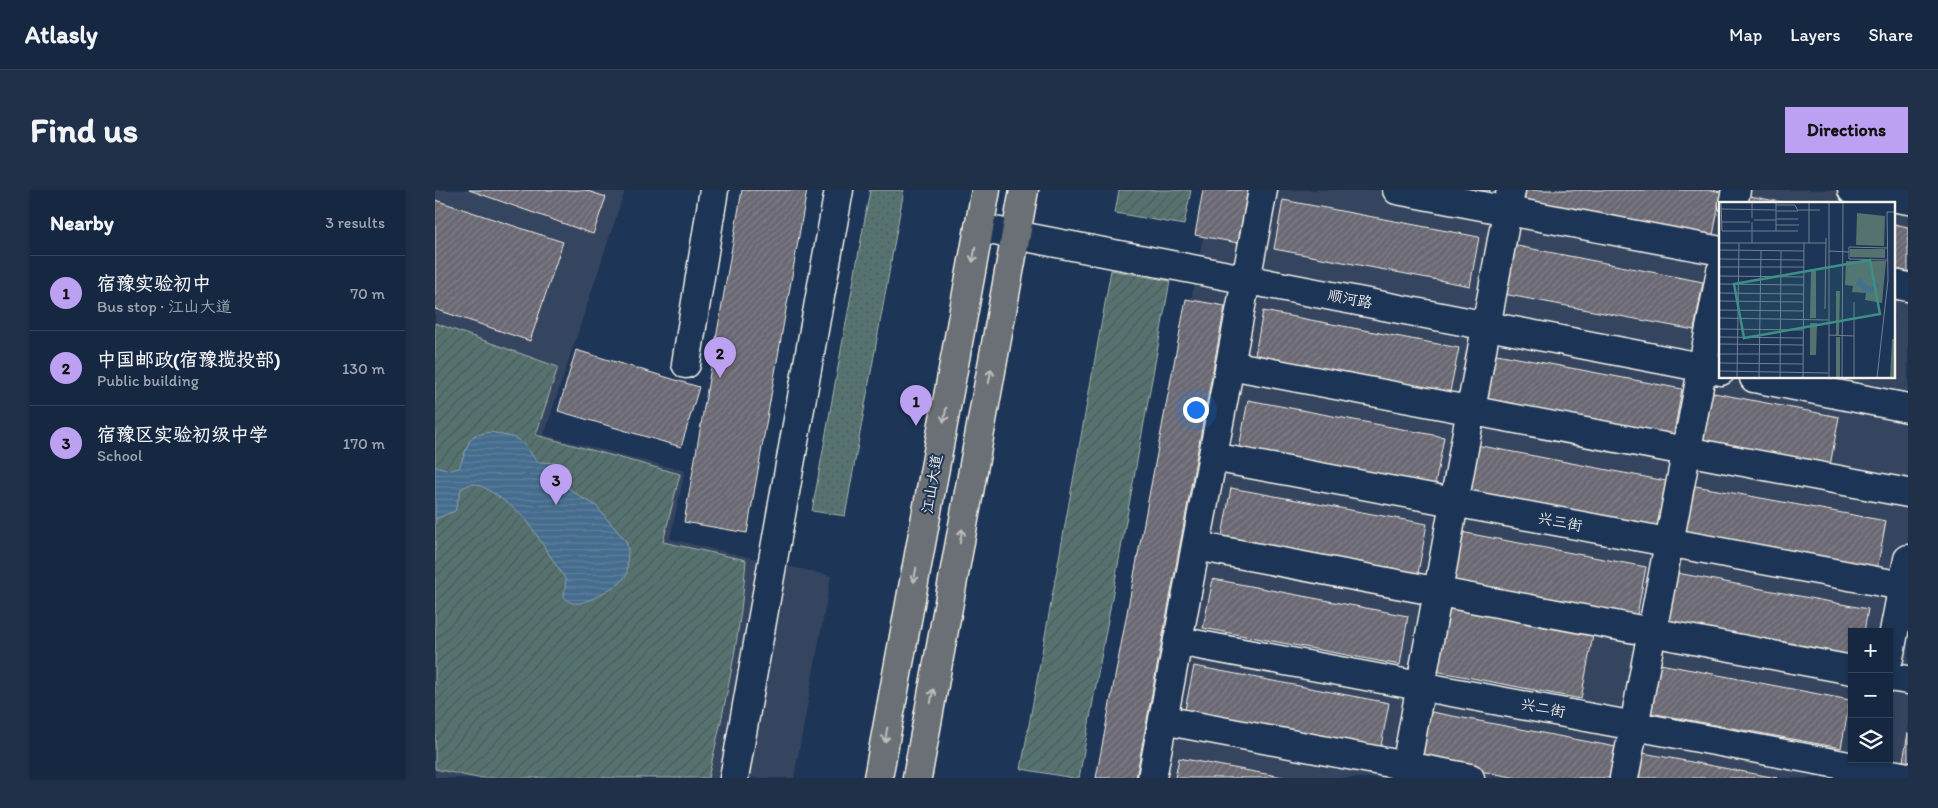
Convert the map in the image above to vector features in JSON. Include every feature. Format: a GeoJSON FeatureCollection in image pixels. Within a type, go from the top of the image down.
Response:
{"type":"FeatureCollection","features":[{"type":"Feature","properties":{"kind":"main road","name":"江山大道"},"geometry":{"type":"LineString","coordinates":[[878,778],[986,190]]}},
{"type":"Feature","properties":{"kind":"main road"},"geometry":{"type":"LineString","coordinates":[[917,778],[1023,190]]}},
{"type":"Feature","properties":{"kind":"street"},"geometry":{"type":"LineString","coordinates":[[685,364],[714,190]]}},
{"type":"Feature","properties":{"kind":"street"},"geometry":{"type":"LineString","coordinates":[[734,778],[839,190]]}},
{"type":"Feature","properties":{"kind":"street"},"geometry":{"type":"LineString","coordinates":[[1152,778],[1263,190]]}},
{"type":"Feature","properties":{"kind":"street"},"geometry":{"type":"LineString","coordinates":[[1397,190],[1509,200],[1719,252]]}},
{"type":"Feature","properties":{"kind":"street"},"geometry":{"type":"LineString","coordinates":[[1852,190],[1908,200]]}},
{"type":"Feature","properties":{"kind":"street"},"geometry":{"type":"LineString","coordinates":[[1405,772],[1509,200]]}},
{"type":"Feature","properties":{"kind":"street","name":"顺河路"},"geometry":{"type":"LineString","coordinates":[[979,228],[1711,369]]}},
{"type":"Feature","properties":{"kind":"street"},"geometry":{"type":"LineString","coordinates":[[1895,284],[1908,287]]}},
{"type":"Feature","properties":{"kind":"street"},"geometry":{"type":"LineString","coordinates":[[1624,778],[1686,452],[1711,369],[1719,291]]}},
{"type":"Feature","properties":{"kind":"street"},"geometry":{"type":"LineString","coordinates":[[1230,365],[1908,493]]}},
{"type":"Feature","properties":{"kind":"street"},"geometry":{"type":"LineString","coordinates":[[1759,379],[1908,408]]}},
{"type":"Feature","properties":{"kind":"street","name":"兴三街"},"geometry":{"type":"LineString","coordinates":[[1213,457],[1905,587]]}},
{"type":"Feature","properties":{"kind":"street"},"geometry":{"type":"LineString","coordinates":[[1196,546],[1848,669]]}},
{"type":"Feature","properties":{"kind":"street"},"geometry":{"type":"LineString","coordinates":[[1893,640],[1905,587],[1908,559]]}},
{"type":"Feature","properties":{"kind":"street","name":"兴二街"},"geometry":{"type":"LineString","coordinates":[[1178,641],[1908,777]]}},
{"type":"Feature","properties":{"kind":"street"},"geometry":{"type":"LineString","coordinates":[[1893,678],[1908,680]]}},
{"type":"Feature","properties":{"kind":"street"},"geometry":{"type":"LineString","coordinates":[[1163,720],[1405,772],[1470,778]]}},
{"type":"Feature","properties":{"kind":"shaded area"},"geometry":{"type":"Polygon","coordinates":[[[435,190],[625,190],[544,435],[685,471],[670,539],[831,576],[794,778],[435,778],[435,190]]]}},
{"type":"Feature","properties":{"kind":"shaded area"},"geometry":{"type":"Polygon","coordinates":[[[1212,190],[1908,190],[1908,778],[1101,778],[1212,190]]]}},
{"type":"Feature","properties":{"kind":"shaded area"},"geometry":{"type":"Polygon","coordinates":[[[491,432],[515,438],[525,445],[537,462],[561,463],[569,468],[568,488],[595,505],[626,541],[628,550],[627,574],[620,583],[594,598],[581,603],[571,603],[564,597],[566,580],[528,522],[501,499],[478,485],[471,484],[461,489],[455,511],[435,519],[435,466],[450,470],[459,468],[469,442],[475,435],[491,432]]]}},
{"type":"Feature","properties":{"kind":"green space"},"geometry":{"type":"Polygon","coordinates":[[[870,190],[904,190],[845,516],[812,511],[870,190]]]}},
{"type":"Feature","properties":{"kind":"green space"},"geometry":{"type":"Polygon","coordinates":[[[1119,190],[1191,190],[1184,225],[1115,213],[1119,190]]]}},
{"type":"Feature","properties":{"kind":"green space"},"geometry":{"type":"Polygon","coordinates":[[[1111,270],[1170,281],[1079,778],[1073,778],[1021,769],[1111,270]]]}},
{"type":"Feature","properties":{"kind":"green space"},"geometry":{"type":"Polygon","coordinates":[[[435,323],[558,367],[536,435],[680,474],[663,542],[746,560],[736,643],[708,778],[477,778],[435,769],[435,323]]]}},
{"type":"Feature","properties":{"kind":"building"},"geometry":{"type":"Polygon","coordinates":[[[469,190],[585,190],[606,197],[593,234],[469,190]]]}},
{"type":"Feature","properties":{"kind":"building"},"geometry":{"type":"Polygon","coordinates":[[[742,190],[807,190],[747,533],[684,522],[742,190]]]}},
{"type":"Feature","properties":{"kind":"building"},"geometry":{"type":"Polygon","coordinates":[[[1203,190],[1248,190],[1238,243],[1195,235],[1203,190]]]}},
{"type":"Feature","properties":{"kind":"building"},"geometry":{"type":"Polygon","coordinates":[[[1447,190],[1490,190],[1488,198],[1447,190]]]}},
{"type":"Feature","properties":{"kind":"building"},"geometry":{"type":"Polygon","coordinates":[[[1518,190],[1712,190],[1721,192],[1712,241],[1516,203],[1518,190]]]}},
{"type":"Feature","properties":{"kind":"building"},"geometry":{"type":"Polygon","coordinates":[[[1745,195],[1780,202],[1744,202],[1745,195]]]}},
{"type":"Feature","properties":{"kind":"building"},"geometry":{"type":"Polygon","coordinates":[[[435,200],[563,242],[530,341],[435,309],[435,200]]]}},
{"type":"Feature","properties":{"kind":"building"},"geometry":{"type":"Polygon","coordinates":[[[1283,200],[1479,237],[1470,286],[1274,249],[1283,200]]]}},
{"type":"Feature","properties":{"kind":"building"},"geometry":{"type":"Polygon","coordinates":[[[1895,224],[1908,227],[1908,278],[1895,275],[1895,224]]]}},
{"type":"Feature","properties":{"kind":"building"},"geometry":{"type":"Polygon","coordinates":[[[1507,244],[1703,282],[1694,330],[1498,293],[1507,244]]]}},
{"type":"Feature","properties":{"kind":"building"},"geometry":{"type":"Polygon","coordinates":[[[1186,299],[1225,306],[1136,778],[1096,778],[1186,299]]]}},
{"type":"Feature","properties":{"kind":"building"},"geometry":{"type":"Polygon","coordinates":[[[1263,311],[1459,348],[1449,396],[1254,360],[1263,311]]]}},
{"type":"Feature","properties":{"kind":"building"},"geometry":{"type":"Polygon","coordinates":[[[576,350],[699,387],[681,447],[558,411],[576,350]]]}},
{"type":"Feature","properties":{"kind":"building"},"geometry":{"type":"Polygon","coordinates":[[[1486,352],[1682,389],[1673,438],[1477,401],[1486,352]]]}},
{"type":"Feature","properties":{"kind":"building"},"geometry":{"type":"Polygon","coordinates":[[[1709,392],[1839,417],[1830,466],[1700,442],[1709,392]]]}},
{"type":"Feature","properties":{"kind":"building"},"geometry":{"type":"Polygon","coordinates":[[[1248,400],[1444,437],[1435,485],[1239,449],[1248,400]]]}},
{"type":"Feature","properties":{"kind":"building"},"geometry":{"type":"Polygon","coordinates":[[[1471,444],[1666,481],[1657,530],[1461,493],[1471,444]]]}},
{"type":"Feature","properties":{"kind":"building"},"geometry":{"type":"Polygon","coordinates":[[[1690,485],[1886,521],[1877,570],[1681,533],[1690,485]]]}},
{"type":"Feature","properties":{"kind":"building"},"geometry":{"type":"Polygon","coordinates":[[[1231,488],[1427,524],[1418,573],[1222,536],[1231,488]]]}},
{"type":"Feature","properties":{"kind":"building"},"geometry":{"type":"Polygon","coordinates":[[[1450,530],[1646,567],[1637,615],[1441,579],[1450,530]]]}},
{"type":"Feature","properties":{"kind":"building"},"geometry":{"type":"Polygon","coordinates":[[[1672,572],[1868,609],[1865,628],[1848,628],[1848,655],[1663,621],[1672,572]]]}},
{"type":"Feature","properties":{"kind":"building"},"geometry":{"type":"Polygon","coordinates":[[[1213,579],[1408,616],[1400,665],[1203,628],[1213,579]]]}},
{"type":"Feature","properties":{"kind":"building"},"geometry":{"type":"Polygon","coordinates":[[[1443,601],[1594,630],[1581,699],[1430,670],[1443,601]]]}},
{"type":"Feature","properties":{"kind":"building"},"geometry":{"type":"Polygon","coordinates":[[[1655,663],[1848,700],[1848,711],[1841,748],[1645,712],[1655,663]]]}},
{"type":"Feature","properties":{"kind":"building"},"geometry":{"type":"Polygon","coordinates":[[[1194,666],[1389,703],[1380,751],[1184,714],[1194,666]]]}},
{"type":"Feature","properties":{"kind":"building"},"geometry":{"type":"Polygon","coordinates":[[[1421,710],[1616,747],[1611,778],[1517,778],[1412,758],[1421,710]]]}},
{"type":"Feature","properties":{"kind":"building"},"geometry":{"type":"Polygon","coordinates":[[[1908,733],[1908,762],[1903,761],[1908,733]]]}},
{"type":"Feature","properties":{"kind":"building"},"geometry":{"type":"Polygon","coordinates":[[[1638,752],[1777,778],[1633,778],[1638,752]]]}},
{"type":"Feature","properties":{"kind":"building"},"geometry":{"type":"Polygon","coordinates":[[[1179,758],[1288,778],[1175,778],[1179,758]]]}},
{"type":"Feature","properties":{"kind":"place","name":"中国邮政(宿豫揽投部)"},"geometry":{"type":"Point","coordinates":[720,378]}},
{"type":"Feature","properties":{"kind":"place","name":"宿豫实验初中"},"geometry":{"type":"Point","coordinates":[916,426]}},
{"type":"Feature","properties":{"kind":"place","name":"宿豫区实验初级中学"},"geometry":{"type":"Point","coordinates":[556,505]}}]}
